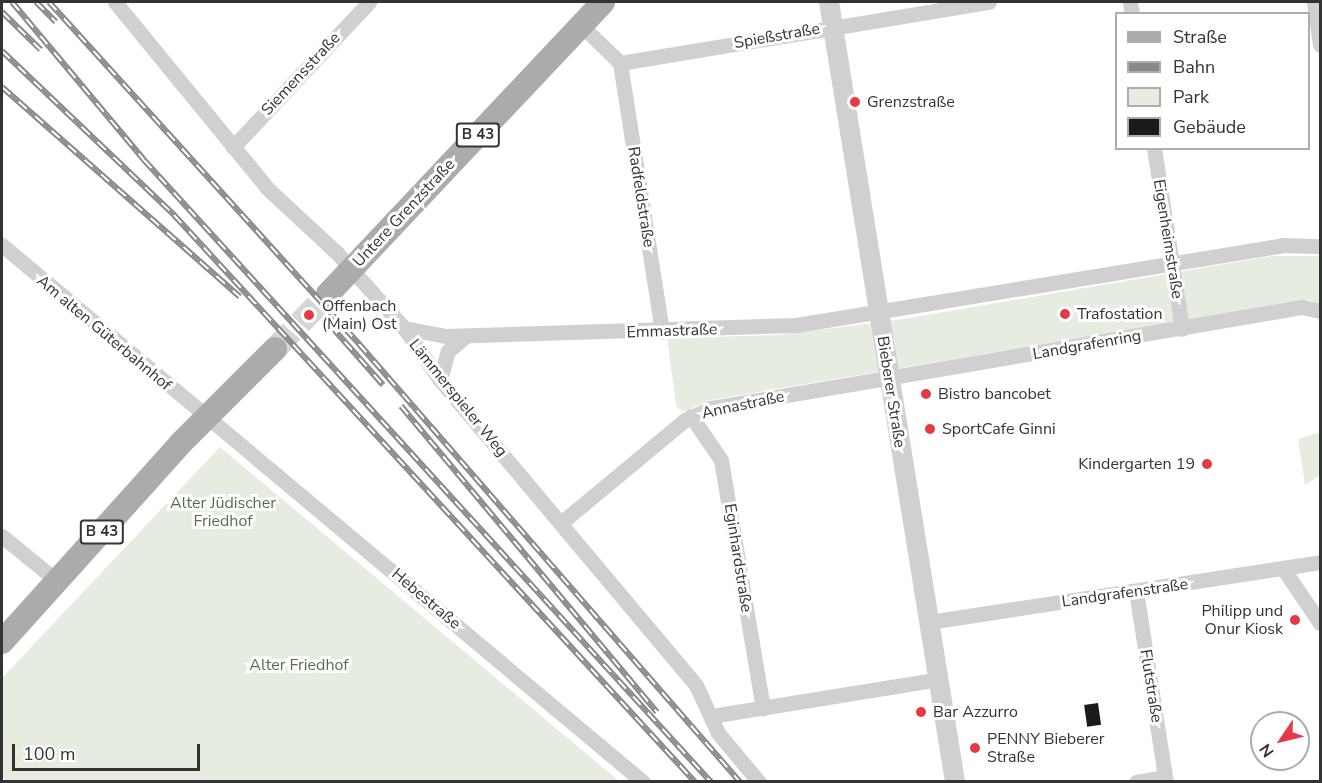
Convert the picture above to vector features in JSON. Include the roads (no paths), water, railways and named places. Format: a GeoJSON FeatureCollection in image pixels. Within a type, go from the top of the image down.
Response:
{"type":"FeatureCollection","features":[{"type":"Feature","properties":{"kind":"main road","name":"Untere Grenzstraße"},"geometry":{"type":"LineString","coordinates":[[328,294],[603,2]]}},
{"type":"Feature","properties":{"kind":"main road","name":"B 43"},"geometry":{"type":"LineString","coordinates":[[2,642],[56,580],[275,349]]}},
{"type":"Feature","properties":{"kind":"street","name":"Lämmerspieler Weg"},"geometry":{"type":"LineString","coordinates":[[115,2],[233,147],[352,269],[404,328],[440,380],[562,522],[696,685],[722,738],[759,782]]}},
{"type":"Feature","properties":{"kind":"street","name":"Siemensstraße"},"geometry":{"type":"LineString","coordinates":[[233,147],[369,2]]}},
{"type":"Feature","properties":{"kind":"street","name":"Bieberer Straße"},"geometry":{"type":"LineString","coordinates":[[829,2],[955,782]]}},
{"type":"Feature","properties":{"kind":"street","name":"Spießstraße"},"geometry":{"type":"LineString","coordinates":[[620,63],[989,2]]}},
{"type":"Feature","properties":{"kind":"street"},"geometry":{"type":"LineString","coordinates":[[1314,2],[1320,45]]}},
{"type":"Feature","properties":{"kind":"street"},"geometry":{"type":"LineString","coordinates":[[581,25],[620,63]]}},
{"type":"Feature","properties":{"kind":"street","name":"Radfeldstraße"},"geometry":{"type":"LineString","coordinates":[[620,63],[662,332]]}},
{"type":"Feature","properties":{"kind":"street","name":"Eigenheimstraße"},"geometry":{"type":"LineString","coordinates":[[1154,150],[1182,329]]}},
{"type":"Feature","properties":{"kind":"street"},"geometry":{"type":"LineString","coordinates":[[878,312],[1293,244],[1320,236]]}},
{"type":"Feature","properties":{"kind":"street"},"geometry":{"type":"LineString","coordinates":[[1293,244],[1320,246]]}},
{"type":"Feature","properties":{"kind":"street","name":"Am alten Güterbahnhof"},"geometry":{"type":"LineString","coordinates":[[2,245],[106,337],[209,417]]}},
{"type":"Feature","properties":{"kind":"street","name":"Landgrafenring"},"geometry":{"type":"LineString","coordinates":[[889,380],[1319,305]]}},
{"type":"Feature","properties":{"kind":"street","name":"Emmastraße"},"geometry":{"type":"LineString","coordinates":[[404,328],[466,336],[662,332],[796,325],[878,312]]}},
{"type":"Feature","properties":{"kind":"street"},"geometry":{"type":"LineString","coordinates":[[440,380],[448,351],[466,336]]}},
{"type":"Feature","properties":{"kind":"street","name":"Annastraße"},"geometry":{"type":"LineString","coordinates":[[562,522],[691,416],[711,408],[889,380]]}},
{"type":"Feature","properties":{"kind":"street","name":"Eginhardstraße"},"geometry":{"type":"LineString","coordinates":[[691,416],[715,446],[723,468],[763,708]]}},
{"type":"Feature","properties":{"kind":"street","name":"Hebestraße"},"geometry":{"type":"LineString","coordinates":[[209,417],[643,782]]}},
{"type":"Feature","properties":{"kind":"street"},"geometry":{"type":"LineString","coordinates":[[2,536],[56,580]]}},
{"type":"Feature","properties":{"kind":"street","name":"Landgrafenstraße"},"geometry":{"type":"LineString","coordinates":[[928,622],[1284,570],[1320,562]]}},
{"type":"Feature","properties":{"kind":"street"},"geometry":{"type":"LineString","coordinates":[[1284,570],[1320,623]]}},
{"type":"Feature","properties":{"kind":"street","name":"Flutstraße"},"geometry":{"type":"LineString","coordinates":[[1136,591],[1166,779]]}},
{"type":"Feature","properties":{"kind":"street"},"geometry":{"type":"LineString","coordinates":[[711,716],[939,679]]}},
{"type":"Feature","properties":{"kind":"street"},"geometry":{"type":"LineString","coordinates":[[1137,782],[1166,779]]}},
{"type":"Feature","properties":{"kind":"tunnel"},"geometry":{"type":"LineString","coordinates":[[275,349],[328,294]]}},
{"type":"Feature","properties":{"kind":"railway"},"geometry":{"type":"LineString","coordinates":[[12,2],[144,160],[711,782]]}},
{"type":"Feature","properties":{"kind":"railway"},"geometry":{"type":"LineString","coordinates":[[36,2],[56,22]]}},
{"type":"Feature","properties":{"kind":"railway"},"geometry":{"type":"LineString","coordinates":[[49,2],[359,344],[740,782]]}},
{"type":"Feature","properties":{"kind":"railway"},"geometry":{"type":"LineString","coordinates":[[2,12],[41,50]]}},
{"type":"Feature","properties":{"kind":"railway"},"geometry":{"type":"LineString","coordinates":[[2,51],[174,215],[695,782]]}},
{"type":"Feature","properties":{"kind":"railway"},"geometry":{"type":"LineString","coordinates":[[2,87],[240,297]]}},
{"type":"Feature","properties":{"kind":"railway"},"geometry":{"type":"LineString","coordinates":[[330,325],[383,385]]}},
{"type":"Feature","properties":{"kind":"railway"},"geometry":{"type":"LineString","coordinates":[[401,406],[657,712]]}},
{"type":"Feature","properties":{"kind":"place","name":"Grenzstraße"},"geometry":{"type":"Point","coordinates":[855,102]}},
{"type":"Feature","properties":{"kind":"place","name":"Trafostation"},"geometry":{"type":"Point","coordinates":[1065,314]}},
{"type":"Feature","properties":{"kind":"place","name":"Offenbach (Main) Ost"},"geometry":{"type":"Point","coordinates":[309,315]}},
{"type":"Feature","properties":{"kind":"place","name":"Bistro bancobet"},"geometry":{"type":"Point","coordinates":[926,394]}},
{"type":"Feature","properties":{"kind":"place","name":"SportCafe Ginni"},"geometry":{"type":"Point","coordinates":[930,429]}},
{"type":"Feature","properties":{"kind":"place","name":"Kindergarten 19"},"geometry":{"type":"Point","coordinates":[1207,464]}},
{"type":"Feature","properties":{"kind":"place","name":"Philipp und Onur Kiosk"},"geometry":{"type":"Point","coordinates":[1295,620]}},
{"type":"Feature","properties":{"kind":"place","name":"Bar Azzurro"},"geometry":{"type":"Point","coordinates":[921,712]}},
{"type":"Feature","properties":{"kind":"place","name":"PENNY Bieberer Straße"},"geometry":{"type":"Point","coordinates":[975,748]}},
{"type":"Feature","properties":{"kind":"park label","name":"Alter Jüdischer Friedhof"},"geometry":{"type":"Point","coordinates":[223,512]}},
{"type":"Feature","properties":{"kind":"park label","name":"Alter Friedhof"},"geometry":{"type":"Point","coordinates":[299,665]}}]}
